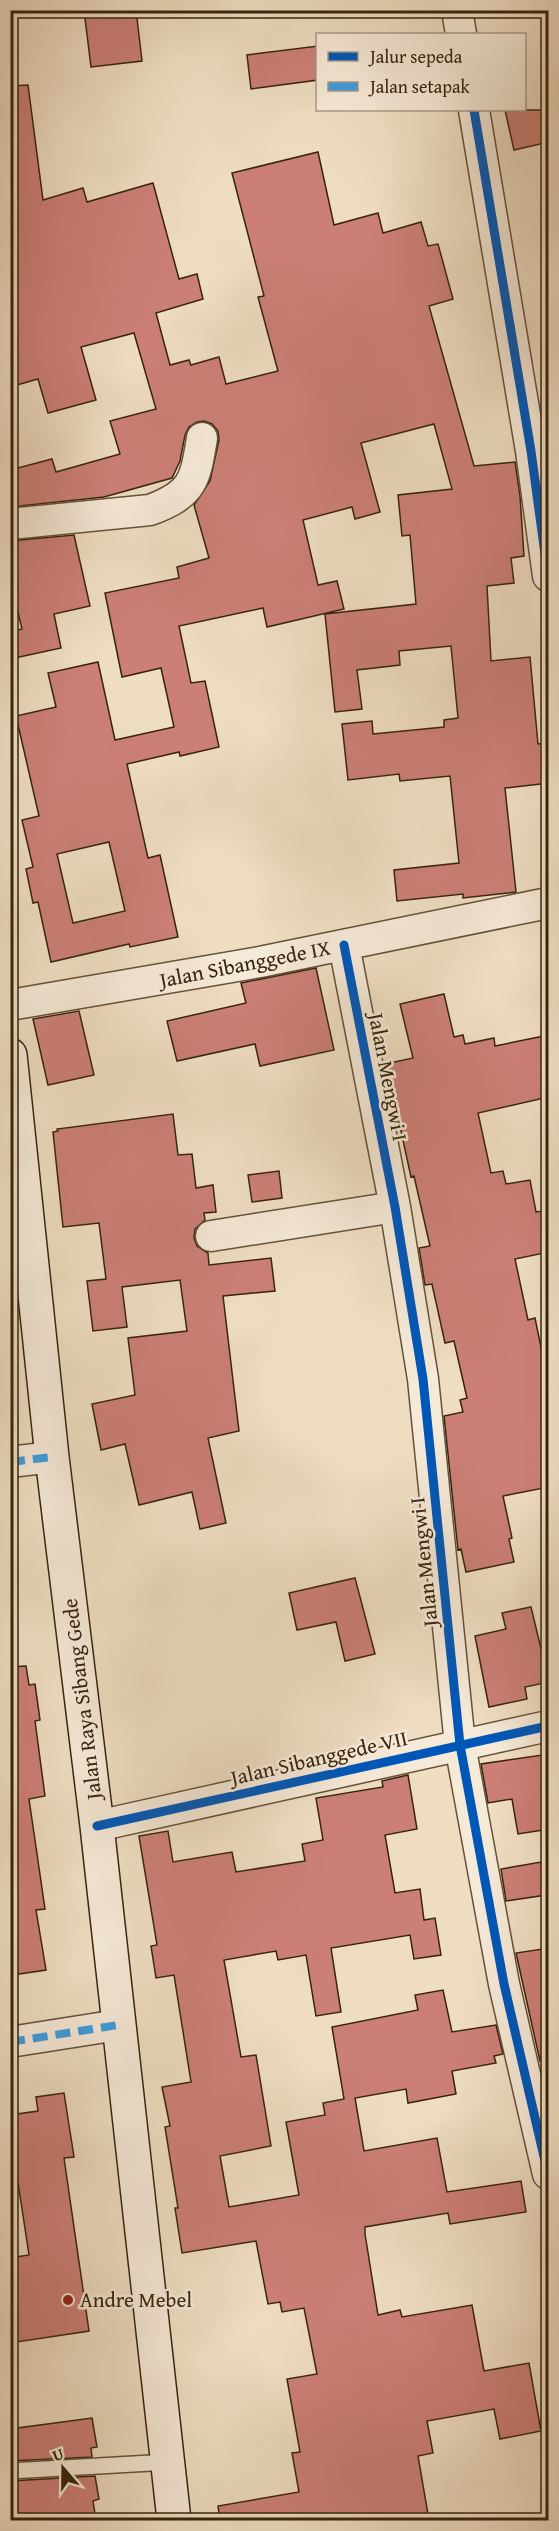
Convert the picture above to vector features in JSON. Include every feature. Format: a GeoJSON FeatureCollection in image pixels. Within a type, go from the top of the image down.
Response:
{"type":"FeatureCollection","features":[{"type":"Feature","properties":{"kind":"main road","name":"Jalan Raya Sibang Gede"},"geometry":{"type":"LineString","coordinates":[[10,1055],[52,1457],[97,1826],[174,2520]]}},
{"type":"Feature","properties":{"kind":"street"},"geometry":{"type":"LineString","coordinates":[[457,10],[461,33]]}},
{"type":"Feature","properties":{"kind":"street"},"geometry":{"type":"LineString","coordinates":[[474,111],[529,440],[549,576]]}},
{"type":"Feature","properties":{"kind":"street"},"geometry":{"type":"LineString","coordinates":[[10,524],[150,510],[159,507],[183,494],[192,483],[202,438]]}},
{"type":"Feature","properties":{"kind":"street","name":"Jalan Sibanggede IX"},"geometry":{"type":"LineString","coordinates":[[10,1005],[260,962],[549,903]]}},
{"type":"Feature","properties":{"kind":"street","name":"Jalan Mengwi I"},"geometry":{"type":"LineString","coordinates":[[344,945],[395,1208],[423,1379],[460,1745],[504,1984],[549,2174]]}},
{"type":"Feature","properties":{"kind":"street"},"geometry":{"type":"LineString","coordinates":[[211,1236],[395,1208]]}},
{"type":"Feature","properties":{"kind":"street"},"geometry":{"type":"LineString","coordinates":[[10,1462],[52,1457]]}},
{"type":"Feature","properties":{"kind":"street","name":"Jalan Sibanggede VII"},"geometry":{"type":"LineString","coordinates":[[97,1826],[549,1726]]}},
{"type":"Feature","properties":{"kind":"street"},"geometry":{"type":"LineString","coordinates":[[10,2042],[118,2025]]}},
{"type":"Feature","properties":{"kind":"lane"},"geometry":{"type":"LineString","coordinates":[[10,2471],[169,2462]]}},
{"type":"Feature","properties":{"kind":"building"},"geometry":{"type":"Polygon","coordinates":[[[84,10],[136,10],[142,61],[91,67],[84,10]]]}},
{"type":"Feature","properties":{"kind":"building"},"geometry":{"type":"Polygon","coordinates":[[[316,46],[316,80],[251,89],[247,55],[316,46]]]}},
{"type":"Feature","properties":{"kind":"building"},"geometry":{"type":"Polygon","coordinates":[[[28,85],[43,200],[83,188],[87,202],[153,183],[179,279],[197,274],[203,299],[156,313],[170,365],[189,360],[191,365],[219,357],[226,384],[278,371],[258,297],[264,296],[232,173],[318,152],[334,225],[378,213],[383,233],[421,222],[428,246],[438,244],[453,299],[429,306],[474,466],[515,462],[520,496],[524,556],[511,558],[514,583],[487,586],[491,661],[530,657],[538,744],[549,743],[549,783],[505,788],[516,892],[463,898],[463,894],[397,901],[394,870],[459,863],[450,776],[400,781],[399,774],[348,780],[342,724],[372,721],[373,734],[444,727],[444,720],[458,718],[451,646],[399,651],[400,665],[357,670],[362,709],[335,712],[325,614],[416,604],[410,535],[402,536],[398,495],[452,489],[434,424],[361,443],[380,512],[355,519],[352,507],[303,520],[318,585],[337,581],[344,609],[267,627],[263,608],[179,626],[191,683],[205,681],[219,747],[180,756],[179,752],[127,764],[148,858],[160,855],[178,937],[130,947],[129,944],[51,962],[38,902],[33,903],[26,869],[33,867],[22,820],[39,816],[16,716],[56,707],[48,673],[98,662],[115,740],[174,727],[161,668],[122,677],[105,593],[179,578],[177,567],[209,558],[194,505],[210,481],[219,440],[218,431],[212,424],[204,421],[197,422],[189,427],[185,435],[180,461],[172,478],[104,497],[10,507],[10,470],[52,459],[56,472],[120,454],[110,421],[156,409],[134,333],[81,347],[96,400],[48,413],[38,379],[10,387],[10,86],[28,85]],[[109,842],[57,854],[73,923],[125,911],[109,842]]]}},
{"type":"Feature","properties":{"kind":"building"},"geometry":{"type":"Polygon","coordinates":[[[542,110],[549,142],[514,150],[505,111],[542,110]]]}},
{"type":"Feature","properties":{"kind":"building"},"geometry":{"type":"Polygon","coordinates":[[[74,535],[90,606],[54,614],[61,648],[10,659],[10,632],[22,629],[10,579],[10,541],[74,535]]]}},
{"type":"Feature","properties":{"kind":"building"},"geometry":{"type":"Polygon","coordinates":[[[316,968],[334,1050],[260,1066],[255,1044],[177,1061],[167,1021],[246,1003],[241,983],[316,968]]]}},
{"type":"Feature","properties":{"kind":"building"},"geometry":{"type":"Polygon","coordinates":[[[444,994],[454,1037],[463,1035],[465,1044],[494,1038],[495,1046],[549,1035],[549,1097],[478,1113],[491,1173],[503,1171],[506,1184],[530,1180],[536,1212],[549,1210],[549,1252],[515,1259],[528,1320],[535,1318],[543,1357],[549,1356],[549,1487],[503,1496],[512,1538],[509,1539],[514,1562],[466,1572],[461,1549],[458,1550],[444,1416],[463,1412],[460,1400],[467,1398],[454,1341],[445,1343],[432,1284],[425,1285],[419,1248],[430,1246],[414,1176],[411,1177],[399,1122],[396,1123],[385,1064],[413,1058],[400,1004],[444,994]]]}},
{"type":"Feature","properties":{"kind":"building"},"geometry":{"type":"Polygon","coordinates":[[[79,1011],[94,1075],[48,1085],[33,1019],[79,1011]]]}},
{"type":"Feature","properties":{"kind":"building"},"geometry":{"type":"Polygon","coordinates":[[[173,1114],[178,1155],[192,1154],[196,1188],[213,1185],[216,1212],[204,1213],[205,1220],[195,1229],[194,1238],[197,1246],[208,1253],[209,1265],[271,1258],[275,1291],[223,1296],[239,1431],[208,1438],[226,1523],[200,1529],[192,1492],[139,1505],[125,1444],[101,1450],[92,1404],[135,1395],[128,1338],[187,1331],[180,1280],[122,1287],[127,1327],[93,1331],[87,1281],[106,1279],[99,1223],[63,1227],[53,1132],[58,1131],[57,1129],[173,1114]]]}},
{"type":"Feature","properties":{"kind":"building"},"geometry":{"type":"Polygon","coordinates":[[[279,1171],[282,1198],[252,1202],[248,1175],[279,1171]]]}},
{"type":"Feature","properties":{"kind":"building"},"geometry":{"type":"Polygon","coordinates":[[[355,1578],[375,1654],[345,1661],[336,1622],[297,1630],[289,1593],[355,1578]]]}},
{"type":"Feature","properties":{"kind":"building"},"geometry":{"type":"Polygon","coordinates":[[[531,1607],[549,1682],[525,1687],[527,1699],[489,1707],[475,1636],[506,1629],[502,1613],[531,1607]]]}},
{"type":"Feature","properties":{"kind":"building"},"geometry":{"type":"Polygon","coordinates":[[[26,1666],[29,1685],[35,1684],[40,1720],[35,1721],[45,1796],[29,1799],[45,1909],[36,1910],[46,1970],[13,1975],[10,1959],[10,1783],[16,1782],[10,1745],[10,1667],[26,1666]]]}},
{"type":"Feature","properties":{"kind":"building"},"geometry":{"type":"Polygon","coordinates":[[[549,1754],[549,1829],[518,1834],[512,1799],[488,1803],[481,1764],[549,1754]]]}},
{"type":"Feature","properties":{"kind":"building"},"geometry":{"type":"Polygon","coordinates":[[[408,1775],[417,1829],[385,1835],[395,1893],[420,1889],[424,1920],[435,1918],[441,1955],[414,1959],[410,1935],[331,1948],[341,2012],[316,2016],[306,1955],[278,1960],[276,1951],[224,1960],[241,2057],[256,2055],[271,2146],[220,2156],[229,2207],[299,2195],[286,2122],[325,2115],[323,2103],[344,2099],[332,2027],[418,2010],[415,1995],[443,1990],[452,2032],[496,2025],[503,2054],[494,2056],[496,2063],[452,2071],[456,2094],[408,2103],[406,2089],[355,2098],[364,2151],[437,2138],[447,2192],[521,2181],[526,2212],[450,2224],[448,2213],[365,2227],[365,2234],[378,2315],[400,2310],[402,2317],[472,2305],[484,2371],[529,2363],[541,2431],[500,2439],[494,2409],[427,2421],[433,2453],[418,2456],[429,2520],[220,2520],[218,2506],[299,2492],[292,2453],[300,2452],[287,2379],[317,2374],[304,2308],[282,2312],[280,2302],[268,2304],[256,2241],[182,2253],[175,2208],[178,2208],[165,2127],[170,2126],[162,2087],[191,2082],[174,1975],[156,1978],[151,1946],[157,1945],[139,1836],[168,1831],[173,1862],[232,1852],[236,1872],[305,1861],[302,1844],[323,1840],[316,1798],[383,1787],[382,1781],[408,1775]]]}},
{"type":"Feature","properties":{"kind":"building"},"geometry":{"type":"Polygon","coordinates":[[[541,1862],[546,1895],[506,1901],[501,1869],[541,1862]]]}},
{"type":"Feature","properties":{"kind":"building"},"geometry":{"type":"Polygon","coordinates":[[[549,1948],[549,2060],[540,2061],[516,1953],[549,1948]]]}},
{"type":"Feature","properties":{"kind":"building"},"geometry":{"type":"Polygon","coordinates":[[[64,2093],[74,2157],[64,2158],[89,2331],[10,2343],[10,2258],[29,2255],[10,2130],[10,2115],[38,2111],[36,2097],[64,2093]]]}},
{"type":"Feature","properties":{"kind":"building"},"geometry":{"type":"Polygon","coordinates":[[[92,2418],[97,2447],[91,2448],[92,2457],[10,2461],[10,2429],[92,2418]]]}},
{"type":"Feature","properties":{"kind":"building"},"geometry":{"type":"Polygon","coordinates":[[[95,2476],[99,2499],[93,2501],[96,2520],[15,2520],[10,2481],[95,2476]]]}},
{"type":"Feature","properties":{"kind":"marked path"},"geometry":{"type":"LineString","coordinates":[[10,1462],[52,1457]]}},
{"type":"Feature","properties":{"kind":"marked path"},"geometry":{"type":"LineString","coordinates":[[10,2042],[118,2025]]}},
{"type":"Feature","properties":{"kind":"cycle path"},"geometry":{"type":"LineString","coordinates":[[474,111],[531,451],[548,576]]}},
{"type":"Feature","properties":{"kind":"cycle path"},"geometry":{"type":"LineString","coordinates":[[344,945],[395,1207],[423,1379],[460,1745],[504,1984],[548,2174]]}},
{"type":"Feature","properties":{"kind":"cycle path"},"geometry":{"type":"LineString","coordinates":[[97,1826],[548,1726]]}},
{"type":"Feature","properties":{"kind":"place","name":"Andre Mebel"},"geometry":{"type":"Point","coordinates":[68,2300]}}]}
